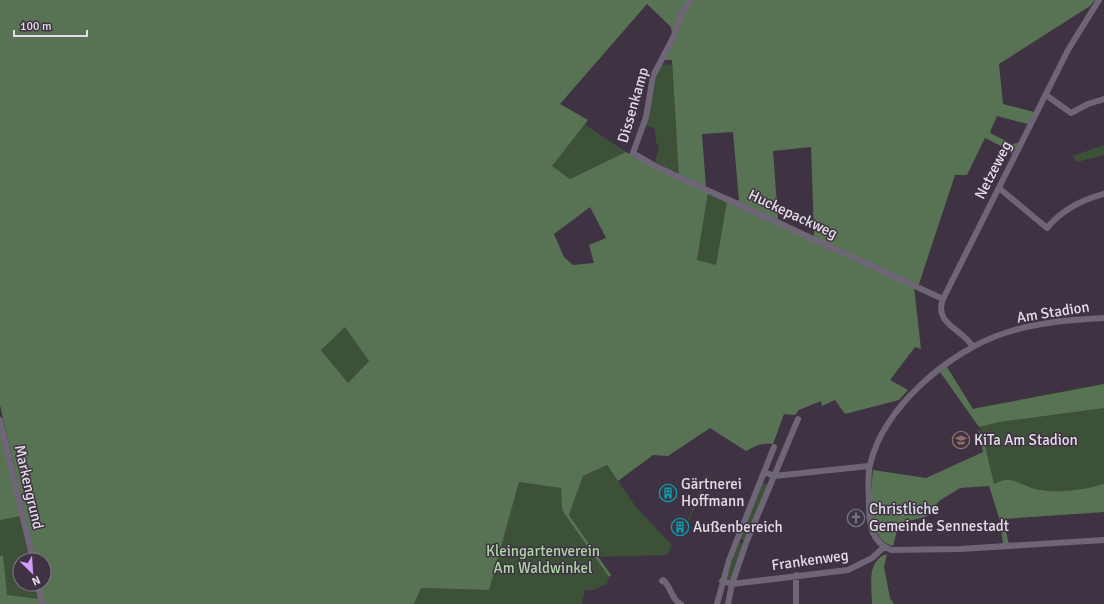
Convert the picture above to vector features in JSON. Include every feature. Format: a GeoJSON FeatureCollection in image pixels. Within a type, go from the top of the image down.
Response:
{"type":"FeatureCollection","features":[{"type":"Feature","properties":{"kind":"street","name":"Dissenkamp"},"geometry":{"type":"LineString","coordinates":[[633,153],[646,117],[653,76],[674,36],[680,16],[691,0]]}},
{"type":"Feature","properties":{"kind":"street","name":"Netzeweg"},"geometry":{"type":"LineString","coordinates":[[973,347],[943,318],[940,307],[1068,50],[1099,0]]}},
{"type":"Feature","properties":{"kind":"street"},"geometry":{"type":"LineString","coordinates":[[1046,94],[1071,114],[1088,104],[1104,99]]}},
{"type":"Feature","properties":{"kind":"street","name":"Huckepackweg"},"geometry":{"type":"LineString","coordinates":[[633,153],[657,167],[943,299]]}},
{"type":"Feature","properties":{"kind":"street"},"geometry":{"type":"LineString","coordinates":[[999,188],[1046,228],[1074,204],[1104,194]]}},
{"type":"Feature","properties":{"kind":"street","name":"Am Stadion"},"geometry":{"type":"LineString","coordinates":[[884,547],[873,534],[869,522],[869,466],[880,440],[889,424],[912,391],[950,361],[973,347],[1006,332],[1039,324],[1104,318]]}},
{"type":"Feature","properties":{"kind":"street"},"geometry":{"type":"LineString","coordinates":[[728,604],[732,584],[746,543],[798,419]]}},
{"type":"Feature","properties":{"kind":"street","name":"Markengrund"},"geometry":{"type":"LineString","coordinates":[[0,420],[31,552]]}},
{"type":"Feature","properties":{"kind":"street"},"geometry":{"type":"LineString","coordinates":[[717,604],[722,581],[729,560],[774,448]]}},
{"type":"Feature","properties":{"kind":"street"},"geometry":{"type":"LineString","coordinates":[[764,472],[774,476],[869,466]]}},
{"type":"Feature","properties":{"kind":"street"},"geometry":{"type":"LineString","coordinates":[[884,547],[891,550],[960,549],[1104,540]]}},
{"type":"Feature","properties":{"kind":"street","name":"Frankenweg"},"geometry":{"type":"LineString","coordinates":[[732,584],[796,575],[848,570],[866,563],[884,547]]}},
{"type":"Feature","properties":{"kind":"street"},"geometry":{"type":"LineString","coordinates":[[796,575],[796,604]]}},
{"type":"Feature","properties":{"kind":"street"},"geometry":{"type":"LineString","coordinates":[[662,581],[663,580],[668,583],[677,601],[681,604]]}},
{"type":"Feature","properties":{"kind":"street"},"geometry":{"type":"LineString","coordinates":[[722,581],[732,584]]}},
{"type":"Feature","properties":{"kind":"street"},"geometry":{"type":"LineString","coordinates":[[40,592],[42,604]]}},
{"type":"Feature","properties":{"kind":"green space"},"geometry":{"type":"Polygon","coordinates":[[[0,0],[1095,0],[1090,6],[999,64],[1003,104],[1034,112],[1028,124],[997,116],[990,132],[1012,144],[1018,143],[1012,155],[1009,150],[985,138],[967,175],[955,175],[919,284],[914,287],[921,349],[915,347],[890,380],[908,390],[899,400],[845,414],[835,400],[822,406],[821,401],[799,410],[795,415],[784,414],[773,444],[762,444],[746,451],[710,428],[668,456],[653,455],[618,481],[607,465],[583,476],[569,515],[611,575],[609,577],[564,513],[562,508],[561,488],[519,482],[489,590],[421,588],[414,604],[44,604],[42,592],[52,592],[52,552],[33,552],[0,405],[0,0]],[[647,4],[560,104],[588,120],[552,166],[570,179],[626,152],[679,178],[672,60],[659,60],[672,35],[671,27],[647,4]],[[733,132],[702,134],[706,187],[739,201],[733,132]],[[811,147],[773,151],[778,219],[814,236],[811,147]],[[708,193],[697,260],[716,265],[727,202],[708,193]],[[590,207],[554,234],[564,257],[573,265],[594,263],[589,245],[606,238],[590,207]],[[345,327],[321,350],[348,383],[369,361],[345,327]]]}},
{"type":"Feature","properties":{"kind":"green space"},"geometry":{"type":"Polygon","coordinates":[[[672,64],[679,174],[655,163],[659,146],[656,142],[655,129],[646,125],[655,77],[661,65],[672,64]]]}},
{"type":"Feature","properties":{"kind":"green space"},"geometry":{"type":"Polygon","coordinates":[[[584,124],[626,152],[570,179],[551,167],[584,124]]]}},
{"type":"Feature","properties":{"kind":"green space"},"geometry":{"type":"Polygon","coordinates":[[[1104,145],[1104,155],[1077,162],[1073,156],[1104,145]]]}},
{"type":"Feature","properties":{"kind":"green space"},"geometry":{"type":"Polygon","coordinates":[[[708,193],[728,202],[716,265],[697,261],[708,193]]]}},
{"type":"Feature","properties":{"kind":"green space"},"geometry":{"type":"Polygon","coordinates":[[[345,326],[369,361],[348,383],[321,350],[345,326]]]}},
{"type":"Feature","properties":{"kind":"green space"},"geometry":{"type":"Polygon","coordinates":[[[947,367],[973,409],[1104,384],[1104,408],[999,422],[979,427],[940,372],[947,367]]]}},
{"type":"Feature","properties":{"kind":"green space"},"geometry":{"type":"Polygon","coordinates":[[[1104,384],[1104,512],[1003,519],[975,408],[1104,384]]]}},
{"type":"Feature","properties":{"kind":"green space"},"geometry":{"type":"Polygon","coordinates":[[[0,426],[28,552],[12,552],[12,592],[37,592],[40,604],[0,604],[0,426]]]}},
{"type":"Feature","properties":{"kind":"green space"},"geometry":{"type":"Polygon","coordinates":[[[0,426],[20,516],[0,520],[0,426]]]}},
{"type":"Feature","properties":{"kind":"green space"},"geometry":{"type":"Polygon","coordinates":[[[978,429],[983,437],[994,484],[1003,480],[1008,480],[1036,489],[1065,491],[1104,484],[1104,512],[1003,519],[1009,544],[1003,545],[1001,524],[989,486],[960,488],[939,501],[926,517],[899,523],[893,546],[884,542],[874,525],[872,514],[871,490],[873,470],[926,478],[983,452],[978,429]]]}},
{"type":"Feature","properties":{"kind":"green space"},"geometry":{"type":"Polygon","coordinates":[[[607,465],[636,507],[672,545],[667,555],[599,557],[569,515],[583,476],[607,465]]]}},
{"type":"Feature","properties":{"kind":"green space"},"geometry":{"type":"Polygon","coordinates":[[[714,470],[708,477],[682,533],[706,477],[714,470]]]}},
{"type":"Feature","properties":{"kind":"green space","name":"Kleingartenverein Am Waldwinkel"},"geometry":{"type":"Polygon","coordinates":[[[519,482],[561,488],[562,508],[564,513],[609,577],[607,584],[593,590],[585,590],[582,604],[414,604],[421,588],[489,590],[519,482]]]}},
{"type":"Feature","properties":{"kind":"green space"},"geometry":{"type":"Polygon","coordinates":[[[763,483],[768,485],[745,541],[740,539],[763,483]]]}},
{"type":"Feature","properties":{"kind":"green space"},"geometry":{"type":"Polygon","coordinates":[[[739,542],[744,545],[731,580],[726,579],[739,542]]]}},
{"type":"Feature","properties":{"kind":"green space"},"geometry":{"type":"Polygon","coordinates":[[[887,554],[884,567],[890,598],[894,604],[872,604],[871,582],[873,568],[880,557],[887,554]]]}},
{"type":"Feature","properties":{"kind":"green space"},"geometry":{"type":"Polygon","coordinates":[[[0,556],[3,556],[7,595],[39,599],[40,604],[0,604],[0,556]]]}},
{"type":"Feature","properties":{"kind":"place","name":"KiTa Am Stadion"},"geometry":{"type":"Point","coordinates":[961,440]}},
{"type":"Feature","properties":{"kind":"place","name":"Gärtnerei Hoffmann"},"geometry":{"type":"Point","coordinates":[668,493]}},
{"type":"Feature","properties":{"kind":"place","name":"Christliche Gemeinde Sennestadt"},"geometry":{"type":"Point","coordinates":[856,518]}},
{"type":"Feature","properties":{"kind":"place","name":"Außenbereich"},"geometry":{"type":"Point","coordinates":[680,527]}}]}
